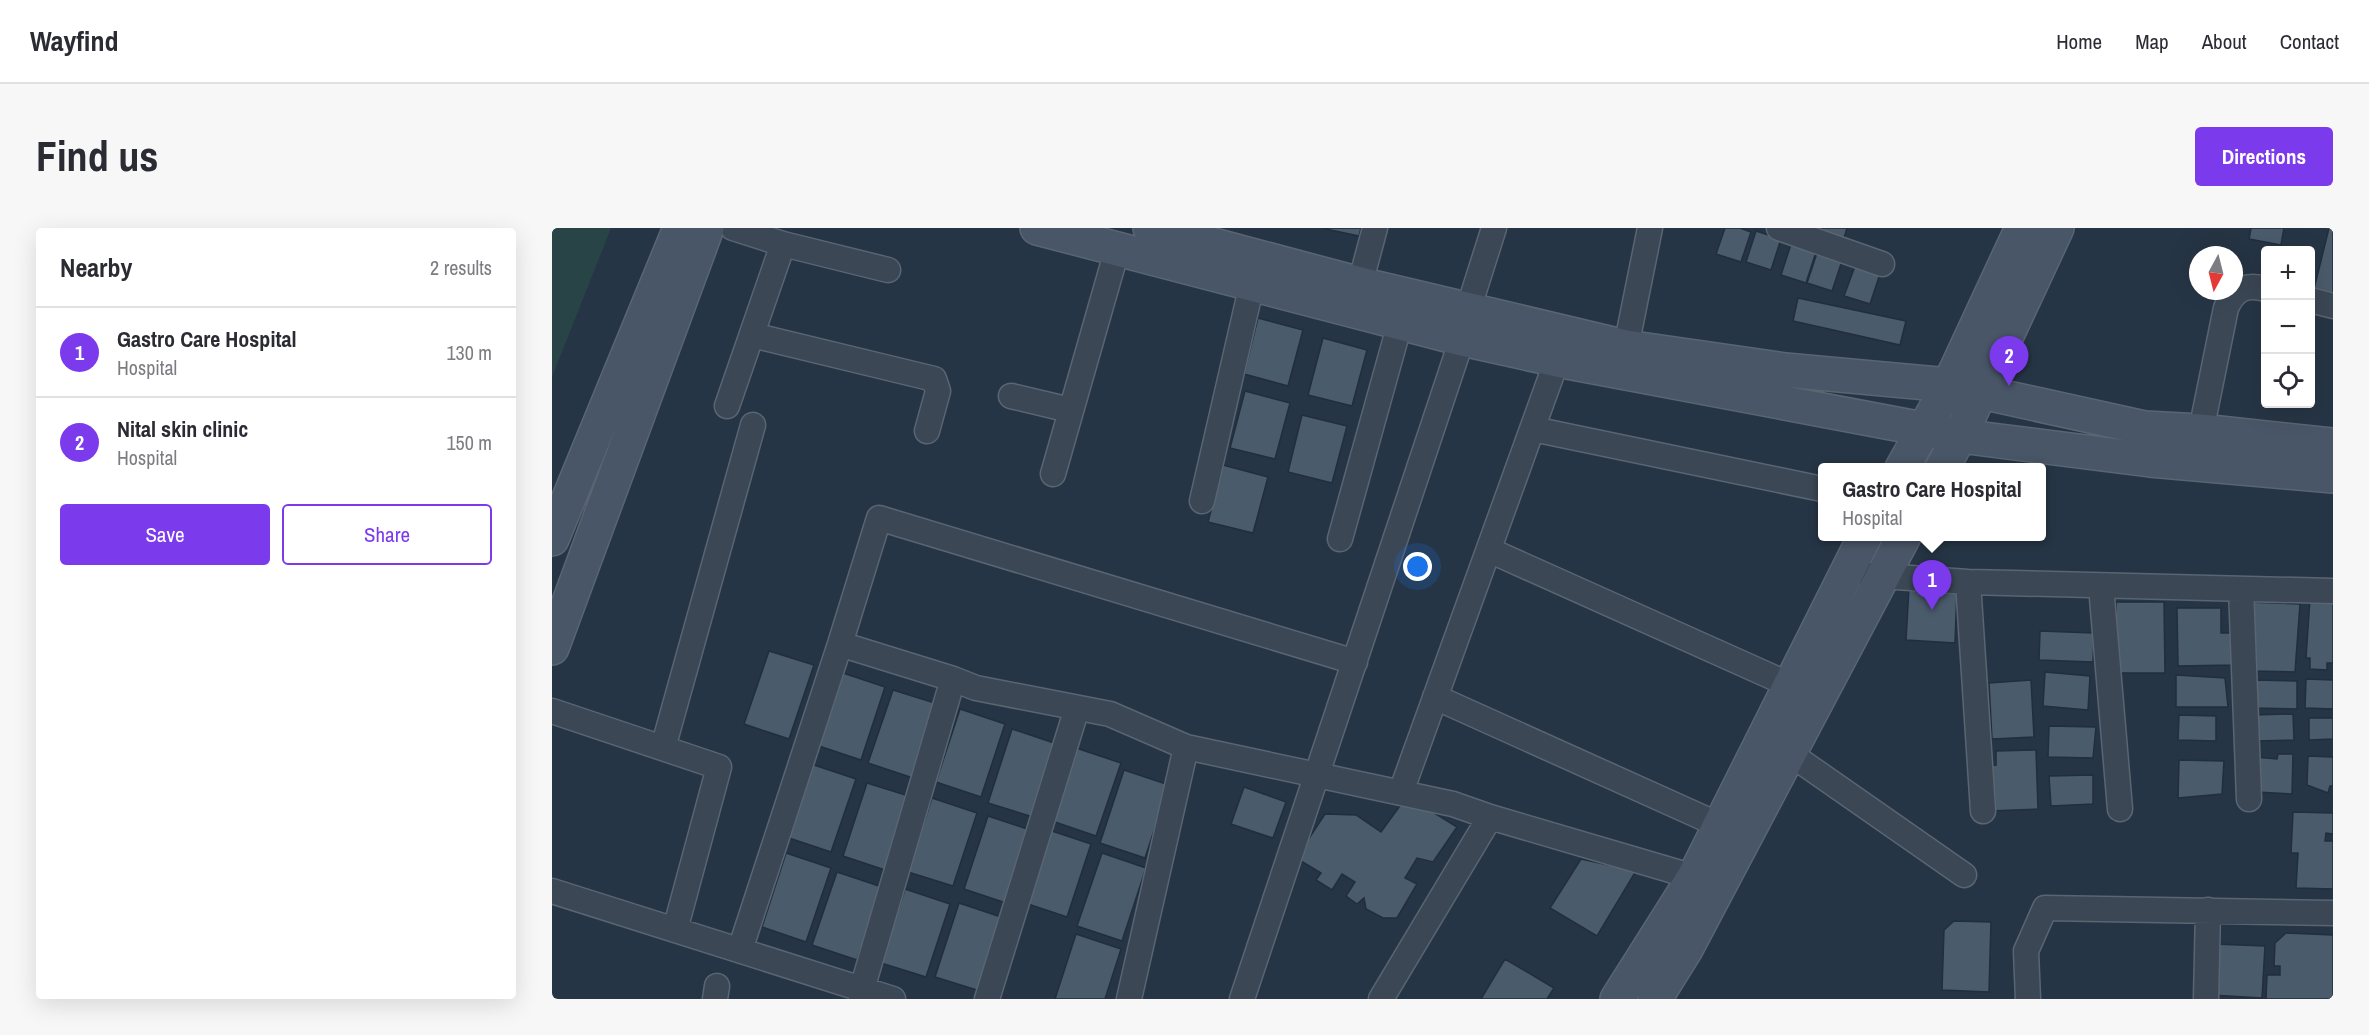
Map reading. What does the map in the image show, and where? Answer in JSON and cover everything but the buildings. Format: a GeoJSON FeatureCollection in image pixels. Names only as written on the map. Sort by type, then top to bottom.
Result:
{"type":"FeatureCollection","features":[{"type":"Feature","properties":{"kind":"street"},"geometry":{"type":"LineString","coordinates":[[552,539],[680,228]]}},
{"type":"Feature","properties":{"kind":"street"},"geometry":{"type":"LineString","coordinates":[[552,648],[707,228]]}},
{"type":"Feature","properties":{"kind":"street"},"geometry":{"type":"LineString","coordinates":[[733,228],[783,244],[888,270]]}},
{"type":"Feature","properties":{"kind":"street"},"geometry":{"type":"LineString","coordinates":[[1037,228],[1400,322],[1465,324],[1785,370],[1964,388],[2145,429],[2201,431],[2333,445]]}},
{"type":"Feature","properties":{"kind":"street"},"geometry":{"type":"LineString","coordinates":[[1150,228],[1360,284],[1557,360],[1960,436],[2150,460],[2333,476]]}},
{"type":"Feature","properties":{"kind":"street"},"geometry":{"type":"LineString","coordinates":[[1360,284],[1376,228]]}},
{"type":"Feature","properties":{"kind":"street"},"geometry":{"type":"LineString","coordinates":[[1242,999],[1355,662],[1494,228]]}},
{"type":"Feature","properties":{"kind":"street"},"geometry":{"type":"LineString","coordinates":[[1626,348],[1650,228]]}},
{"type":"Feature","properties":{"kind":"street"},"geometry":{"type":"LineString","coordinates":[[1779,228],[1882,264]]}},
{"type":"Feature","properties":{"kind":"street"},"geometry":{"type":"LineString","coordinates":[[1945,463],[1960,436],[1964,388],[2022,228]]}},
{"type":"Feature","properties":{"kind":"street"},"geometry":{"type":"LineString","coordinates":[[1905,463],[1922,429],[1964,388],[2057,228]]}},
{"type":"Feature","properties":{"kind":"street"},"geometry":{"type":"LineString","coordinates":[[727,406],[783,244]]}},
{"type":"Feature","properties":{"kind":"street"},"geometry":{"type":"LineString","coordinates":[[1053,474],[1117,250]]}},
{"type":"Feature","properties":{"kind":"street"},"geometry":{"type":"LineString","coordinates":[[1203,501],[1252,284]]}},
{"type":"Feature","properties":{"kind":"street"},"geometry":{"type":"LineString","coordinates":[[2201,431],[2226,308],[2232,295],[2244,288],[2261,289]]}},
{"type":"Feature","properties":{"kind":"street"},"geometry":{"type":"LineString","coordinates":[[2315,301],[2333,306]]}},
{"type":"Feature","properties":{"kind":"street"},"geometry":{"type":"LineString","coordinates":[[1340,539],[1400,322]]}},
{"type":"Feature","properties":{"kind":"street"},"geometry":{"type":"LineString","coordinates":[[752,335],[934,379],[938,391],[927,431]]}},
{"type":"Feature","properties":{"kind":"street"},"geometry":{"type":"LineString","coordinates":[[1401,792],[1557,360]]}},
{"type":"Feature","properties":{"kind":"street"},"geometry":{"type":"LineString","coordinates":[[1011,396],[1070,410]]}},
{"type":"Feature","properties":{"kind":"street"},"geometry":{"type":"LineString","coordinates":[[663,748],[753,425]]}},
{"type":"Feature","properties":{"kind":"street"},"geometry":{"type":"LineString","coordinates":[[1533,429],[1818,488]]}},
{"type":"Feature","properties":{"kind":"street"},"geometry":{"type":"LineString","coordinates":[[740,950],[879,518],[1355,662]]}},
{"type":"Feature","properties":{"kind":"street"},"geometry":{"type":"LineString","coordinates":[[1617,999],[1694,877],[1863,541]]}},
{"type":"Feature","properties":{"kind":"street"},"geometry":{"type":"LineString","coordinates":[[1655,999],[1686,949],[1902,541]]}},
{"type":"Feature","properties":{"kind":"street"},"geometry":{"type":"LineString","coordinates":[[1489,550],[1790,685]]}},
{"type":"Feature","properties":{"kind":"street"},"geometry":{"type":"LineString","coordinates":[[1846,574],[1968,582],[2333,591]]}},
{"type":"Feature","properties":{"kind":"street"},"geometry":{"type":"LineString","coordinates":[[1968,582],[1983,811]]}},
{"type":"Feature","properties":{"kind":"street"},"geometry":{"type":"LineString","coordinates":[[2101,585],[2120,809]]}},
{"type":"Feature","properties":{"kind":"street"},"geometry":{"type":"LineString","coordinates":[[2241,589],[2249,799]]}},
{"type":"Feature","properties":{"kind":"street"},"geometry":{"type":"LineString","coordinates":[[840,644],[976,688],[1110,714],[1186,747],[1453,804],[1694,877]]}},
{"type":"Feature","properties":{"kind":"street"},"geometry":{"type":"LineString","coordinates":[[862,994],[953,679]]}},
{"type":"Feature","properties":{"kind":"street"},"geometry":{"type":"LineString","coordinates":[[1435,697],[1719,825]]}},
{"type":"Feature","properties":{"kind":"street"},"geometry":{"type":"LineString","coordinates":[[987,999],[1077,708]]}},
{"type":"Feature","properties":{"kind":"street"},"geometry":{"type":"LineString","coordinates":[[552,711],[719,767],[675,930]]}},
{"type":"Feature","properties":{"kind":"street"},"geometry":{"type":"LineString","coordinates":[[1129,999],[1186,747]]}},
{"type":"Feature","properties":{"kind":"street"},"geometry":{"type":"LineString","coordinates":[[1789,753],[1964,875]]}},
{"type":"Feature","properties":{"kind":"street"},"geometry":{"type":"LineString","coordinates":[[1381,999],[1490,817]]}},
{"type":"Feature","properties":{"kind":"street"},"geometry":{"type":"LineString","coordinates":[[552,891],[740,950],[862,994],[893,999]]}},
{"type":"Feature","properties":{"kind":"street"},"geometry":{"type":"LineString","coordinates":[[2028,999],[2026,951],[2045,908],[2333,913]]}},
{"type":"Feature","properties":{"kind":"street"},"geometry":{"type":"LineString","coordinates":[[2206,999],[2208,910]]}},
{"type":"Feature","properties":{"kind":"green space"},"geometry":{"type":"Polygon","coordinates":[[[552,228],[611,228],[552,377],[552,228]]]}},
{"type":"Feature","properties":{"kind":"place","name":"Nital skin clinic"},"geometry":{"type":"Point","coordinates":[2009,386]}},
{"type":"Feature","properties":{"kind":"place","name":"Gastro Care Hospital"},"geometry":{"type":"Point","coordinates":[1932,610]}}]}
